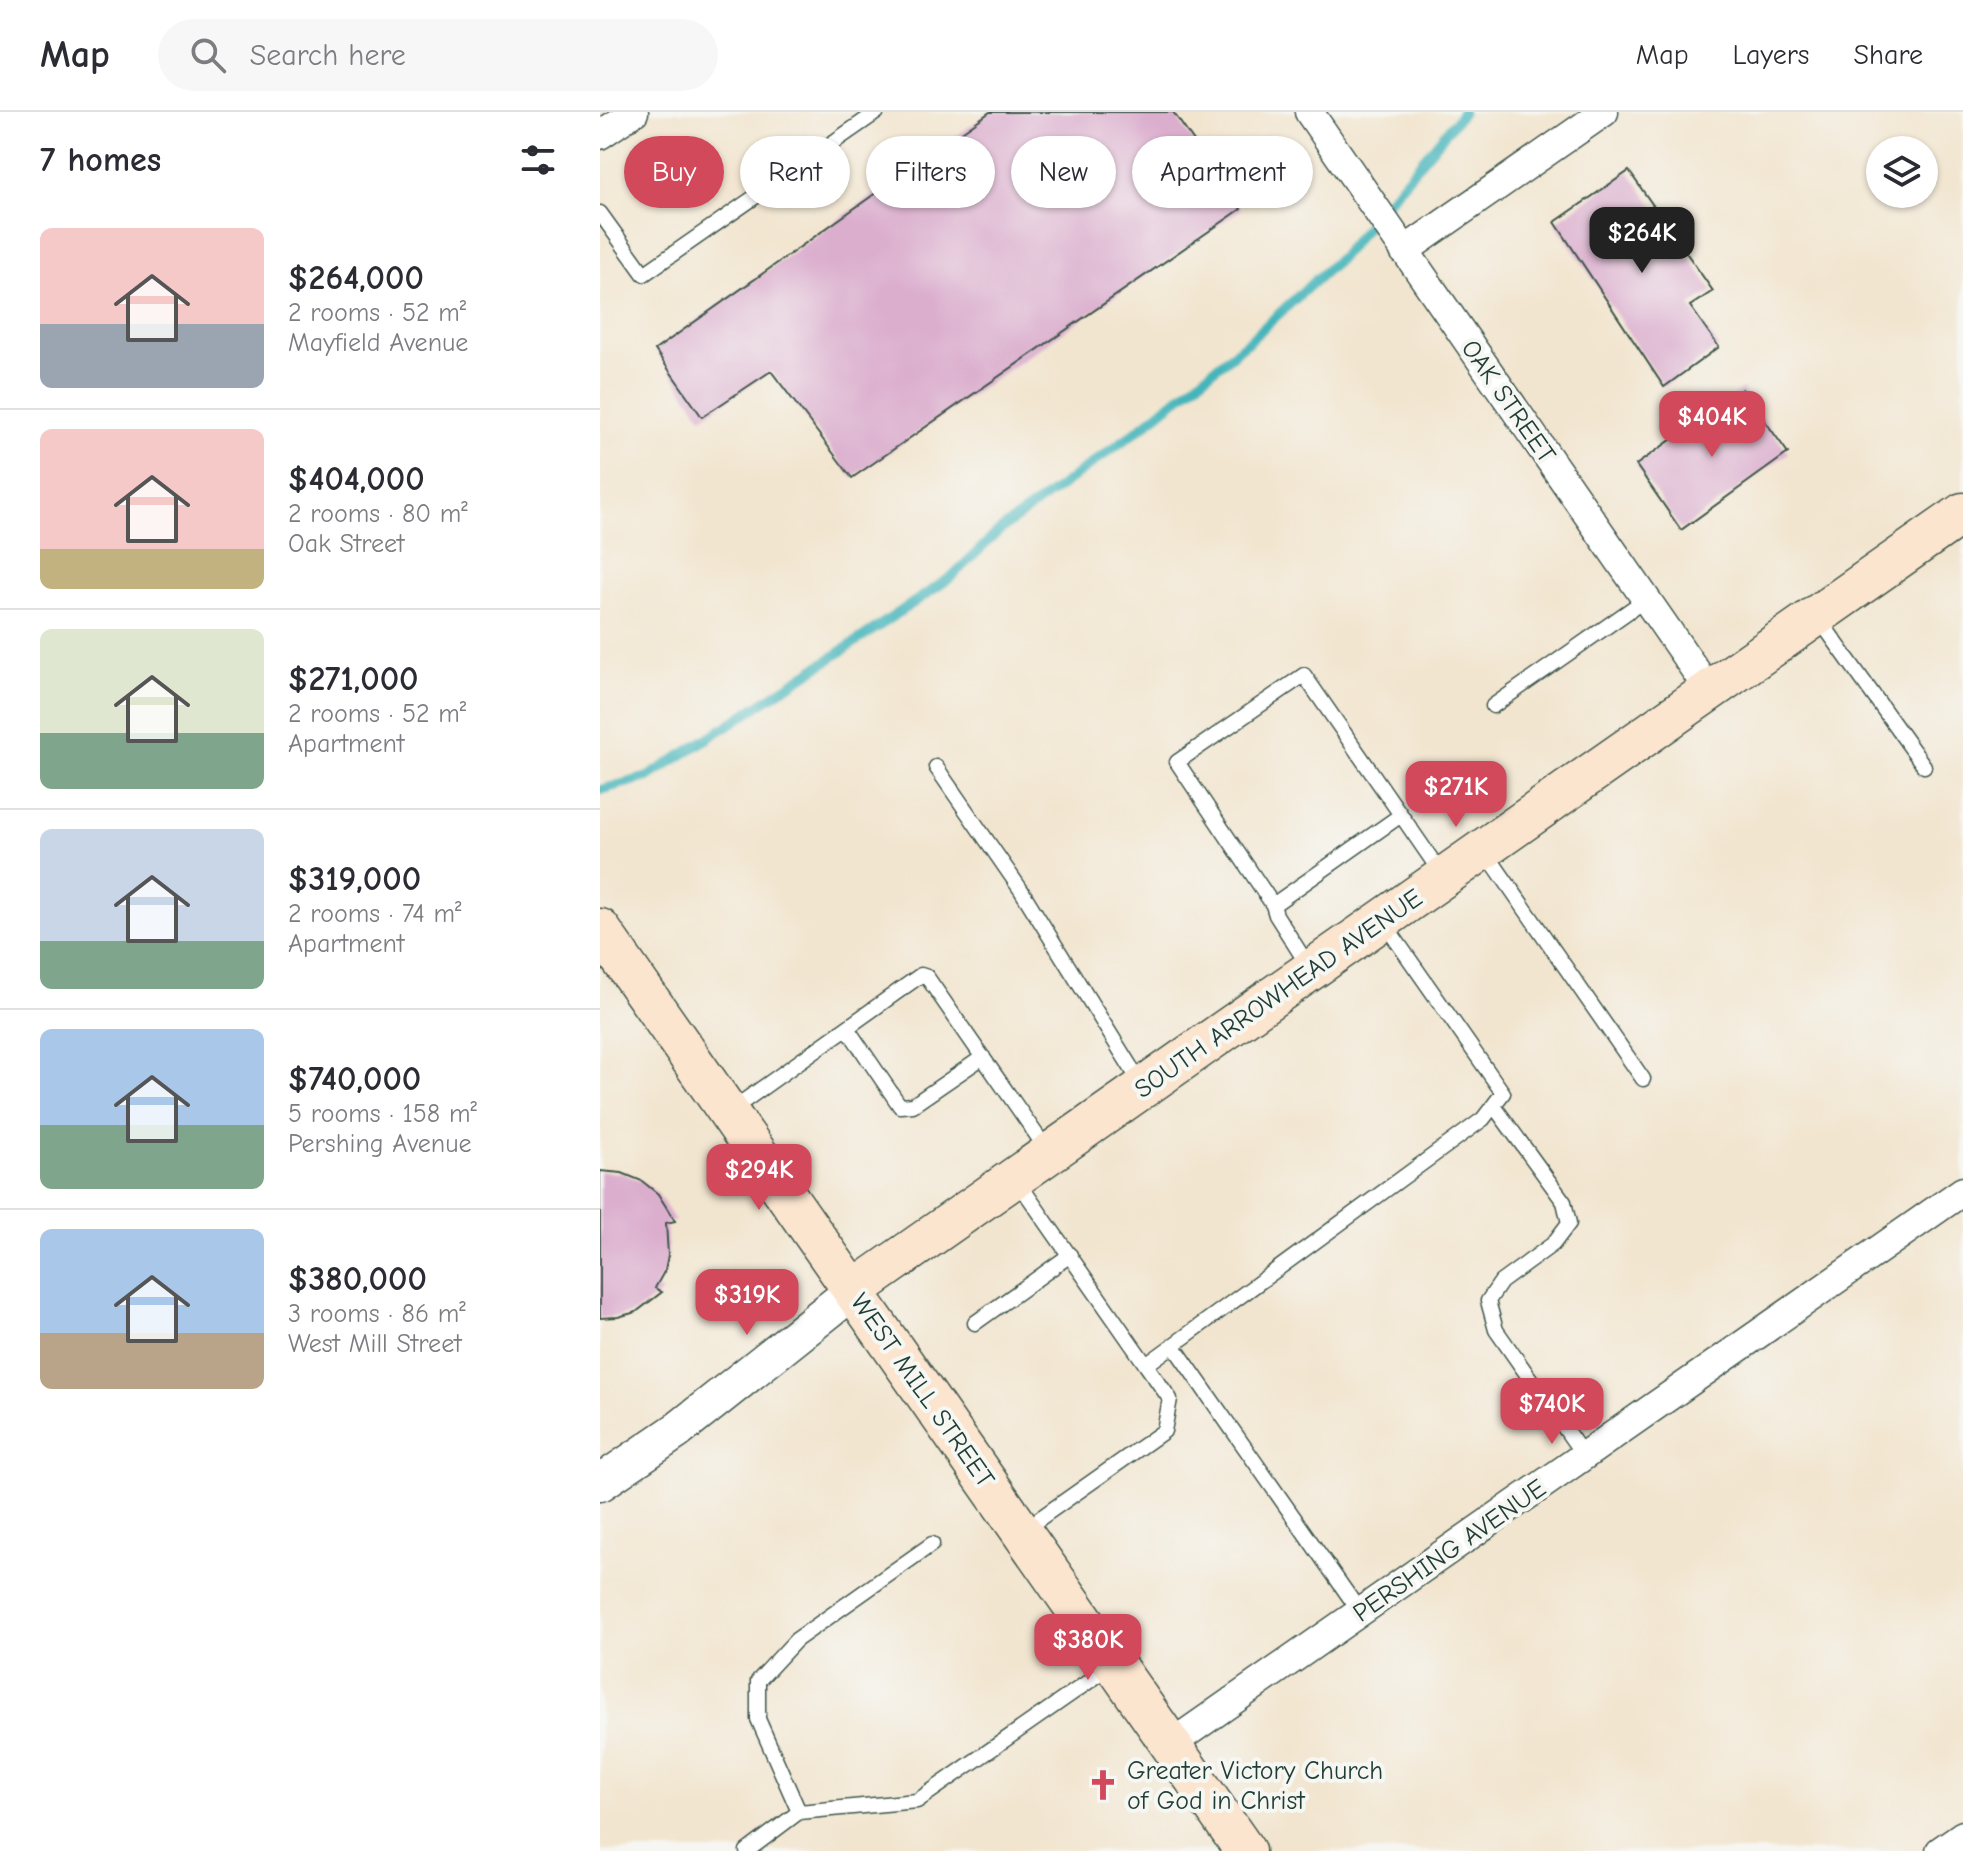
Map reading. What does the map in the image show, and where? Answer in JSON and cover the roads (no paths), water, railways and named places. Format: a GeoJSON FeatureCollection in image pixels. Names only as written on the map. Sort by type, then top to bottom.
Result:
{"type":"FeatureCollection","features":[{"type":"Feature","properties":{"kind":"main road","name":"SOUTH ARROWHEAD AVENUE"},"geometry":{"type":"LineString","coordinates":[[853,1291],[1709,690],[1961,518]]}},
{"type":"Feature","properties":{"kind":"main road","name":"WEST MILL STREET"},"geometry":{"type":"LineString","coordinates":[[600,929],[1245,1851]]}},
{"type":"Feature","properties":{"kind":"street"},"geometry":{"type":"LineString","coordinates":[[600,135],[634,112]]}},
{"type":"Feature","properties":{"kind":"street","name":"OAK STREET"},"geometry":{"type":"LineString","coordinates":[[1309,112],[1709,690]]}},
{"type":"Feature","properties":{"kind":"street"},"geometry":{"type":"LineString","coordinates":[[1404,251],[1604,112]]}},
{"type":"Feature","properties":{"kind":"street","name":"PERSHING AVENUE"},"geometry":{"type":"LineString","coordinates":[[1171,1744],[1963,1191]]}},
{"type":"Feature","properties":{"kind":"street","name":"SOUTH ARROWHEAD AVENUE"},"geometry":{"type":"LineString","coordinates":[[600,1483],[678,1430],[853,1291]]}},
{"type":"Feature","properties":{"kind":"street"},"geometry":{"type":"LineString","coordinates":[[1940,1851],[1963,1835]]}},
{"type":"Feature","properties":{"kind":"lane"},"geometry":{"type":"LineString","coordinates":[[600,213],[644,274],[877,112]]}},
{"type":"Feature","properties":{"kind":"lane"},"geometry":{"type":"LineString","coordinates":[[1493,706],[1646,599]]}},
{"type":"Feature","properties":{"kind":"lane"},"geometry":{"type":"LineString","coordinates":[[1817,615],[1924,766]]}},
{"type":"Feature","properties":{"kind":"lane"},"geometry":{"type":"LineString","coordinates":[[1311,970],[1276,915],[1273,905],[1177,762],[1304,675],[1444,877]]}},
{"type":"Feature","properties":{"kind":"lane"},"geometry":{"type":"LineString","coordinates":[[936,767],[1021,890],[1143,1088]]}},
{"type":"Feature","properties":{"kind":"lane"},"geometry":{"type":"LineString","coordinates":[[1273,905],[1401,815]]}},
{"type":"Feature","properties":{"kind":"lane"},"geometry":{"type":"LineString","coordinates":[[1483,849],[1643,1079]]}},
{"type":"Feature","properties":{"kind":"lane"},"geometry":{"type":"LineString","coordinates":[[1146,1365],[1483,1119],[1503,1093],[1382,920]]}},
{"type":"Feature","properties":{"kind":"lane"},"geometry":{"type":"LineString","coordinates":[[728,1112],[921,975],[927,977],[1049,1154]]}},
{"type":"Feature","properties":{"kind":"lane"},"geometry":{"type":"LineString","coordinates":[[847,1028],[900,1106],[913,1105],[983,1057]]}},
{"type":"Feature","properties":{"kind":"lane"},"geometry":{"type":"LineString","coordinates":[[1494,1106],[1564,1202],[1569,1223],[1553,1244],[1501,1282],[1488,1301],[1496,1330],[1584,1456]]}},
{"type":"Feature","properties":{"kind":"lane"},"geometry":{"type":"LineString","coordinates":[[1015,1177],[1170,1399],[1164,1431],[1022,1531]]}},
{"type":"Feature","properties":{"kind":"lane"},"geometry":{"type":"LineString","coordinates":[[975,1323],[1070,1255]]}},
{"type":"Feature","properties":{"kind":"lane"},"geometry":{"type":"LineString","coordinates":[[1173,1345],[1360,1612]]}},
{"type":"Feature","properties":{"kind":"lane"},"geometry":{"type":"LineString","coordinates":[[799,1812],[758,1719],[758,1681],[796,1640],[932,1544]]}},
{"type":"Feature","properties":{"kind":"lane"},"geometry":{"type":"LineString","coordinates":[[747,1851],[799,1812],[917,1801],[1115,1664]]}},
{"type":"Feature","properties":{"kind":"waterway"},"geometry":{"type":"LineString","coordinates":[[600,790],[648,777],[950,578],[999,531],[1138,430],[1248,342],[1341,257],[1463,112]]}},
{"type":"Feature","properties":{"kind":"place","name":"Greater Victory Church of God in Christ"},"geometry":{"type":"Point","coordinates":[1103,1785]}}]}
